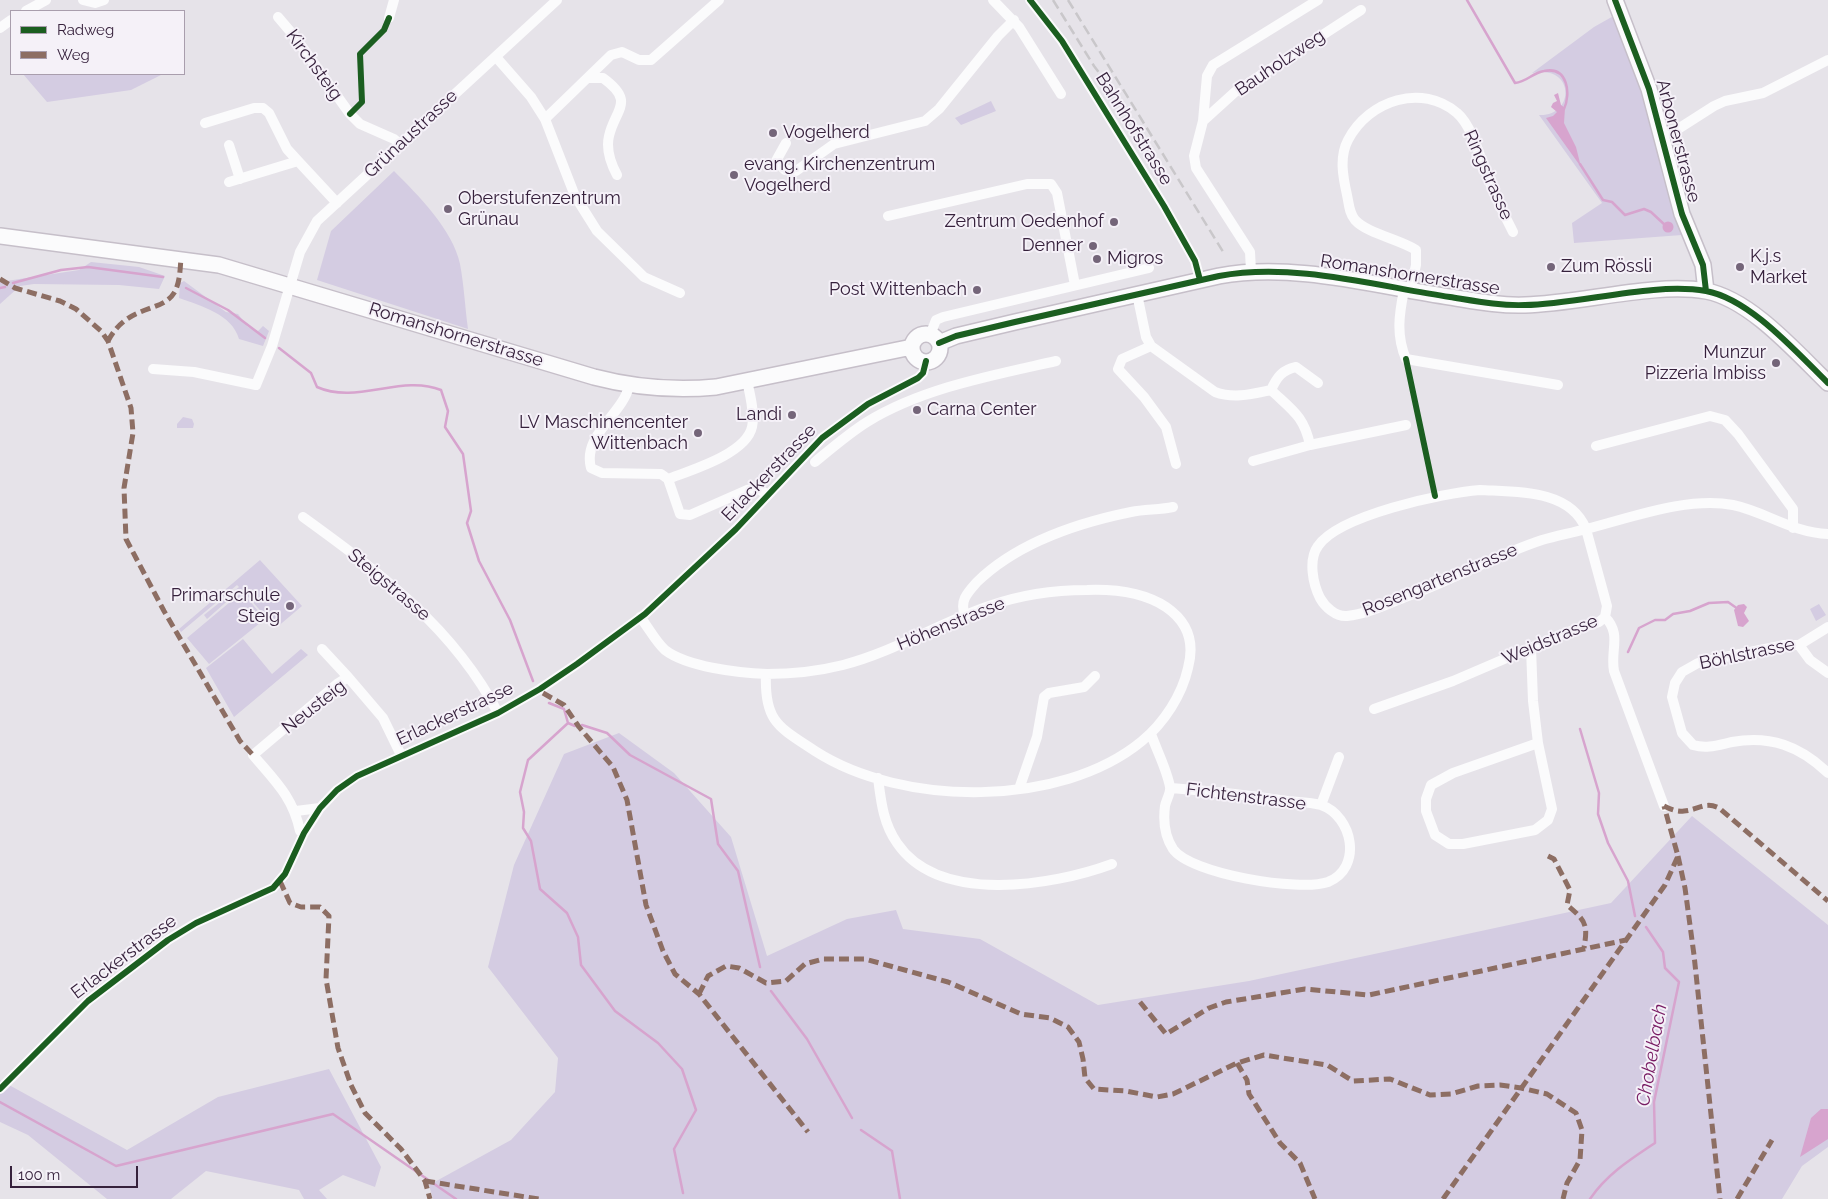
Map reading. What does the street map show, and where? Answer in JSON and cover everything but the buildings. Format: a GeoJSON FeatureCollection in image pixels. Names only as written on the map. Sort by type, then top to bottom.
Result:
{"type":"FeatureCollection","features":[{"type":"Feature","properties":{"kind":"main road","name":"Arbonerstrasse"},"geometry":{"type":"LineString","coordinates":[[1615,0],[1640,61],[1686,225],[1703,266],[1706,291]]}},
{"type":"Feature","properties":{"kind":"main road","name":"Romanshornerstrasse"},"geometry":{"type":"LineString","coordinates":[[0,236],[199,261],[290,285],[629,386],[661,390],[688,390],[747,381],[912,348]]}},
{"type":"Feature","properties":{"kind":"main road","name":"Romanshornerstrasse"},"geometry":{"type":"LineString","coordinates":[[934,339],[956,336],[1200,280],[1251,271],[1310,275],[1478,302],[1523,305],[1654,291],[1706,291]]}},
{"type":"Feature","properties":{"kind":"main road"},"geometry":{"type":"LineString","coordinates":[[1706,291],[1736,303],[1758,318],[1828,383]]}},
{"type":"Feature","properties":{"kind":"main road"},"geometry":{"type":"LineString","coordinates":[[923,334],[934,339],[937,356],[926,361],[916,357],[912,348],[916,338],[923,334]]}},
{"type":"Feature","properties":{"kind":"street"},"geometry":{"type":"LineString","coordinates":[[28,10],[46,0]]}},
{"type":"Feature","properties":{"kind":"street"},"geometry":{"type":"LineString","coordinates":[[83,0],[95,3],[104,0]]}},
{"type":"Feature","properties":{"kind":"street"},"geometry":{"type":"LineString","coordinates":[[389,18],[394,0]]}},
{"type":"Feature","properties":{"kind":"street","name":"Grünaustrasse"},"geometry":{"type":"LineString","coordinates":[[153,369],[194,372],[256,386],[272,346],[290,285],[308,235],[317,221],[557,0]]}},
{"type":"Feature","properties":{"kind":"street"},"geometry":{"type":"LineString","coordinates":[[545,119],[611,55],[618,52],[628,53],[645,61],[657,57],[719,0]]}},
{"type":"Feature","properties":{"kind":"street"},"geometry":{"type":"LineString","coordinates":[[994,0],[1014,20],[1061,94]]}},
{"type":"Feature","properties":{"kind":"street","name":"Bahnhofstrasse"},"geometry":{"type":"LineString","coordinates":[[1030,0],[1062,40],[1164,206],[1195,261],[1200,280]]}},
{"type":"Feature","properties":{"kind":"street"},"geometry":{"type":"LineString","coordinates":[[1251,271],[1250,252],[1196,168],[1194,156],[1203,121],[1207,76],[1213,66],[1318,0]]}},
{"type":"Feature","properties":{"kind":"street","name":"Bauholzweg"},"geometry":{"type":"LineString","coordinates":[[1203,121],[1235,92],[1361,10]]}},
{"type":"Feature","properties":{"kind":"street","name":"Kirchsteig"},"geometry":{"type":"LineString","coordinates":[[278,17],[295,37],[350,114],[360,124],[394,139],[400,144]]}},
{"type":"Feature","properties":{"kind":"street"},"geometry":{"type":"LineString","coordinates":[[786,143],[776,161],[785,170],[796,171],[834,144],[925,122],[939,109],[998,36],[1014,20]]}},
{"type":"Feature","properties":{"kind":"street"},"geometry":{"type":"LineString","coordinates":[[496,57],[531,97],[545,119],[575,196],[597,231],[644,277],[680,293]]}},
{"type":"Feature","properties":{"kind":"street"},"geometry":{"type":"LineString","coordinates":[[1661,134],[1678,129],[1725,101],[1763,93],[1828,60]]}},
{"type":"Feature","properties":{"kind":"street"},"geometry":{"type":"LineString","coordinates":[[588,78],[603,78],[621,96],[622,106],[608,138],[611,164],[617,175]]}},
{"type":"Feature","properties":{"kind":"street","name":"Ringstrasse"},"geometry":{"type":"LineString","coordinates":[[1407,290],[1416,265],[1416,250],[1356,221],[1349,208],[1345,186],[1343,159],[1348,140],[1362,122],[1379,107],[1400,98],[1424,97],[1445,104],[1459,114],[1469,130],[1493,190],[1513,232]]}},
{"type":"Feature","properties":{"kind":"street"},"geometry":{"type":"LineString","coordinates":[[205,123],[254,108],[263,108],[269,113],[287,149],[337,203]]}},
{"type":"Feature","properties":{"kind":"street"},"geometry":{"type":"LineString","coordinates":[[229,145],[240,178]]}},
{"type":"Feature","properties":{"kind":"street"},"geometry":{"type":"LineString","coordinates":[[229,182],[298,161]]}},
{"type":"Feature","properties":{"kind":"street"},"geometry":{"type":"LineString","coordinates":[[888,216],[1036,182],[1050,184],[1057,193],[1075,285]]}},
{"type":"Feature","properties":{"kind":"street"},"geometry":{"type":"LineString","coordinates":[[934,339],[936,320],[943,316],[1149,268]]}},
{"type":"Feature","properties":{"kind":"street"},"geometry":{"type":"LineString","coordinates":[[1407,290],[1398,325],[1399,343],[1406,359],[1558,385]]}},
{"type":"Feature","properties":{"kind":"street"},"geometry":{"type":"LineString","coordinates":[[1137,294],[1146,336],[1151,346],[1224,396],[1233,397],[1271,390]]}},
{"type":"Feature","properties":{"kind":"street"},"geometry":{"type":"LineString","coordinates":[[1151,346],[1122,359],[1119,362],[1118,369],[1144,397],[1166,427],[1176,464]]}},
{"type":"Feature","properties":{"kind":"street","name":"Erlackerstrasse"},"geometry":{"type":"LineString","coordinates":[[0,1089],[88,1001],[168,940],[196,923],[273,888],[285,874],[304,833],[320,808],[337,790],[357,776],[498,713],[540,689],[640,617],[736,529],[822,438],[849,416],[918,378],[926,361]]}},
{"type":"Feature","properties":{"kind":"street"},"geometry":{"type":"LineString","coordinates":[[816,462],[868,421],[934,392],[972,380],[1056,361]]}},
{"type":"Feature","properties":{"kind":"street"},"geometry":{"type":"LineString","coordinates":[[1271,390],[1278,376],[1286,369],[1296,367],[1318,384]]}},
{"type":"Feature","properties":{"kind":"street"},"geometry":{"type":"LineString","coordinates":[[668,479],[719,459],[740,444],[750,433],[752,422],[747,381]]}},
{"type":"Feature","properties":{"kind":"street"},"geometry":{"type":"LineString","coordinates":[[629,386],[625,398],[596,437],[592,448],[591,468],[602,473],[661,474],[668,479],[680,514],[690,515],[747,490],[757,488],[768,495]]}},
{"type":"Feature","properties":{"kind":"street"},"geometry":{"type":"LineString","coordinates":[[1271,390],[1301,419],[1306,427],[1310,445]]}},
{"type":"Feature","properties":{"kind":"street"},"geometry":{"type":"LineString","coordinates":[[888,394],[896,409]]}},
{"type":"Feature","properties":{"kind":"street"},"geometry":{"type":"LineString","coordinates":[[1596,446],[1710,416],[1725,420],[1738,434],[1793,510],[1793,528]]}},
{"type":"Feature","properties":{"kind":"street"},"geometry":{"type":"LineString","coordinates":[[1254,461],[1310,445],[1406,425]]}},
{"type":"Feature","properties":{"kind":"street","name":"Rosengartenstrasse"},"geometry":{"type":"LineString","coordinates":[[1480,490],[1538,495],[1568,506],[1580,516],[1586,528],[1541,540],[1433,587],[1348,616],[1341,616],[1329,610],[1320,598],[1313,571],[1313,559],[1317,547],[1335,532],[1369,516],[1435,496],[1457,492],[1480,490]]}},
{"type":"Feature","properties":{"kind":"street"},"geometry":{"type":"LineString","coordinates":[[1586,528],[1679,506],[1715,503],[1734,506],[1793,528],[1828,534]]}},
{"type":"Feature","properties":{"kind":"street"},"geometry":{"type":"LineString","coordinates":[[966,615],[963,604],[970,589],[1001,562],[1027,546],[1091,522],[1134,512],[1173,507]]}},
{"type":"Feature","properties":{"kind":"street","name":"Steigstrasse"},"geometry":{"type":"LineString","coordinates":[[303,517],[398,588],[431,620],[459,654],[498,713]]}},
{"type":"Feature","properties":{"kind":"street","name":"Weidstrasse"},"geometry":{"type":"LineString","coordinates":[[1374,709],[1453,681],[1598,622],[1605,617],[1607,606],[1586,528]]}},
{"type":"Feature","properties":{"kind":"street","name":"Höhenstrasse"},"geometry":{"type":"LineString","coordinates":[[640,617],[655,640],[675,656],[721,668],[766,674],[798,672],[843,665],[877,654],[966,615],[1011,600],[1043,593],[1080,590],[1121,591],[1159,602],[1183,623],[1192,647],[1186,678],[1170,708],[1151,734],[1131,751],[1097,769],[1067,779],[1019,788],[948,792],[913,788],[855,771],[824,757],[778,726],[769,708],[766,692],[766,674]]}},
{"type":"Feature","properties":{"kind":"street"},"geometry":{"type":"LineString","coordinates":[[1605,617],[1613,625],[1615,635],[1612,659],[1614,671],[1664,806]]}},
{"type":"Feature","properties":{"kind":"street","name":"Böhlstrasse"},"geometry":{"type":"LineString","coordinates":[[1828,627],[1799,645],[1785,645],[1715,659],[1688,667],[1674,683],[1673,688],[1674,705],[1682,733],[1693,745],[1710,747],[1750,740],[1777,742],[1803,752],[1828,773]]}},
{"type":"Feature","properties":{"kind":"street"},"geometry":{"type":"LineString","coordinates":[[1799,645],[1810,660],[1828,673]]}},
{"type":"Feature","properties":{"kind":"street"},"geometry":{"type":"LineString","coordinates":[[1531,648],[1533,701],[1538,743],[1552,809],[1548,820],[1535,830],[1463,844],[1448,844],[1435,836],[1426,811],[1426,799],[1432,785],[1453,773],[1538,743]]}},
{"type":"Feature","properties":{"kind":"street"},"geometry":{"type":"LineString","coordinates":[[322,649],[348,677]]}},
{"type":"Feature","properties":{"kind":"street"},"geometry":{"type":"LineString","coordinates":[[1019,788],[1037,738],[1044,697],[1049,693],[1084,687],[1095,676]]}},
{"type":"Feature","properties":{"kind":"street","name":"Neusteig"},"geometry":{"type":"LineString","coordinates":[[296,811],[289,799],[253,755],[337,684],[348,677],[382,718],[401,755]]}},
{"type":"Feature","properties":{"kind":"street","name":"Fichtenstrasse"},"geometry":{"type":"LineString","coordinates":[[1151,734],[1171,788],[1165,806],[1164,832],[1177,853],[1184,859],[1235,877],[1268,882],[1320,884],[1335,878],[1344,869],[1350,854],[1348,831],[1341,819],[1321,805],[1248,795],[1171,788]]}},
{"type":"Feature","properties":{"kind":"street","name":"Fichtenstrasse"},"geometry":{"type":"LineString","coordinates":[[1321,805],[1339,757]]}},
{"type":"Feature","properties":{"kind":"street"},"geometry":{"type":"LineString","coordinates":[[878,778],[884,817],[891,833],[905,852],[931,873],[954,880],[1008,885],[1042,882],[1087,873],[1112,864]]}},
{"type":"Feature","properties":{"kind":"street"},"geometry":{"type":"LineString","coordinates":[[304,833],[300,831],[296,811],[320,808]]}},
{"type":"Feature","properties":{"kind":"shaded area"},"geometry":{"type":"Polygon","coordinates":[[[1617,14],[1632,52],[1682,235],[1574,243],[1572,223],[1602,203],[1539,115],[1551,113],[1559,108],[1564,100],[1565,91],[1563,83],[1557,76],[1546,72],[1532,73],[1594,27],[1617,14]]]}},
{"type":"Feature","properties":{"kind":"shaded area"},"geometry":{"type":"Polygon","coordinates":[[[24,75],[161,75],[131,90],[47,102],[24,75]]]}},
{"type":"Feature","properties":{"kind":"shaded area"},"geometry":{"type":"Polygon","coordinates":[[[1558,93],[1561,105],[1565,108],[1564,123],[1576,147],[1581,167],[1546,118],[1553,116],[1557,112],[1551,107],[1557,101],[1554,95],[1558,93]]]}},
{"type":"Feature","properties":{"kind":"shaded area"},"geometry":{"type":"Polygon","coordinates":[[[991,101],[996,111],[961,125],[955,118],[991,101]]]}},
{"type":"Feature","properties":{"kind":"shaded area"},"geometry":{"type":"Polygon","coordinates":[[[394,171],[433,214],[450,238],[460,264],[468,329],[317,280],[331,231],[394,171]]]}},
{"type":"Feature","properties":{"kind":"shaded area"},"geometry":{"type":"Polygon","coordinates":[[[1668,221],[1674,227],[1668,233],[1662,227],[1668,221]]]}},
{"type":"Feature","properties":{"kind":"shaded area"},"geometry":{"type":"Polygon","coordinates":[[[91,262],[139,267],[165,276],[159,289],[119,285],[34,284],[20,286],[0,304],[0,282],[79,270],[91,262]]]}},
{"type":"Feature","properties":{"kind":"shaded area"},"geometry":{"type":"Polygon","coordinates":[[[184,281],[226,312],[238,314],[248,327],[258,331],[263,326],[269,331],[263,346],[239,339],[230,323],[223,317],[206,308],[179,298],[180,283],[184,281]]]}},
{"type":"Feature","properties":{"kind":"shaded area"},"geometry":{"type":"Polygon","coordinates":[[[183,417],[192,419],[193,428],[177,428],[177,424],[183,417]]]}},
{"type":"Feature","properties":{"kind":"shaded area"},"geometry":{"type":"Polygon","coordinates":[[[260,560],[302,606],[276,628],[241,589],[207,619],[204,615],[239,587],[237,585],[181,632],[179,629],[260,560]]]}},
{"type":"Feature","properties":{"kind":"shaded area"},"geometry":{"type":"Polygon","coordinates":[[[242,592],[265,619],[209,664],[187,638],[242,592]]]}},
{"type":"Feature","properties":{"kind":"shaded area"},"geometry":{"type":"Polygon","coordinates":[[[1744,604],[1747,607],[1744,613],[1749,621],[1743,627],[1738,626],[1734,610],[1738,605],[1744,604]]]}},
{"type":"Feature","properties":{"kind":"shaded area"},"geometry":{"type":"Polygon","coordinates":[[[1819,604],[1826,615],[1816,621],[1810,609],[1819,604]]]}},
{"type":"Feature","properties":{"kind":"shaded area"},"geometry":{"type":"Polygon","coordinates":[[[243,639],[272,674],[301,649],[308,655],[234,717],[206,668],[243,639]]]}},
{"type":"Feature","properties":{"kind":"shaded area"},"geometry":{"type":"Polygon","coordinates":[[[619,733],[674,773],[731,837],[767,956],[847,919],[896,910],[903,929],[980,939],[1098,1005],[1249,981],[1611,903],[1692,816],[1828,925],[1828,1147],[1802,1166],[1782,1199],[433,1199],[429,1185],[511,1140],[555,1092],[558,1058],[488,967],[514,865],[564,754],[619,733]]]}},
{"type":"Feature","properties":{"kind":"shaded area"},"geometry":{"type":"Polygon","coordinates":[[[329,1069],[381,1167],[375,1187],[343,1175],[319,1190],[327,1199],[304,1199],[299,1190],[206,1171],[171,1199],[107,1199],[28,1135],[0,1122],[0,1080],[127,1150],[218,1097],[329,1069]]]}},
{"type":"Feature","properties":{"kind":"shaded area"},"geometry":{"type":"Polygon","coordinates":[[[1821,1109],[1828,1109],[1828,1139],[1800,1157],[1811,1118],[1821,1109]]]}},
{"type":"Feature","properties":{"kind":"waterway","name":"Chobelbach"},"geometry":{"type":"LineString","coordinates":[[1467,0],[1515,83],[1544,71],[1552,71],[1563,77],[1567,89],[1564,109]]}},
{"type":"Feature","properties":{"kind":"waterway","name":"Chobelbach"},"geometry":{"type":"LineString","coordinates":[[1580,164],[1603,200],[1612,202],[1625,215],[1644,209],[1651,212],[1666,226]]}},
{"type":"Feature","properties":{"kind":"waterway"},"geometry":{"type":"LineString","coordinates":[[13,283],[61,270],[88,267],[163,277]]}},
{"type":"Feature","properties":{"kind":"waterway"},"geometry":{"type":"LineString","coordinates":[[0,288],[5,287]]}},
{"type":"Feature","properties":{"kind":"waterway"},"geometry":{"type":"LineString","coordinates":[[186,288],[228,310],[265,338]]}},
{"type":"Feature","properties":{"kind":"waterway"},"geometry":{"type":"LineString","coordinates":[[279,348],[311,373],[317,387],[332,392],[363,392],[410,385],[426,386],[441,390],[448,411],[445,427],[463,454],[471,511],[467,523],[479,561],[510,620],[533,681]]}},
{"type":"Feature","properties":{"kind":"waterway","name":"Chobelbach"},"geometry":{"type":"LineString","coordinates":[[1628,652],[1639,628],[1655,620],[1665,620],[1673,614],[1690,611],[1709,603],[1728,602],[1738,609]]}},
{"type":"Feature","properties":{"kind":"waterway"},"geometry":{"type":"LineString","coordinates":[[549,703],[564,709],[568,723],[528,760],[520,792],[524,812],[523,828],[531,841],[540,889],[567,913],[578,937],[581,965],[615,1011],[658,1043],[682,1069],[696,1110],[674,1149],[683,1193]]}},
{"type":"Feature","properties":{"kind":"waterway"},"geometry":{"type":"LineString","coordinates":[[568,723],[575,726]]}},
{"type":"Feature","properties":{"kind":"waterway"},"geometry":{"type":"LineString","coordinates":[[582,725],[607,733],[630,755],[711,799],[718,844],[738,871],[760,967]]}},
{"type":"Feature","properties":{"kind":"waterway","name":"Chobelbach"},"geometry":{"type":"LineString","coordinates":[[1580,729],[1599,793],[1598,814],[1608,843],[1628,881],[1635,916]]}},
{"type":"Feature","properties":{"kind":"waterway","name":"Chobelbach"},"geometry":{"type":"LineString","coordinates":[[1590,1199],[1604,1182],[1628,1161],[1655,1143],[1654,1102],[1679,982],[1665,968],[1663,952],[1646,927]]}},
{"type":"Feature","properties":{"kind":"waterway"},"geometry":{"type":"LineString","coordinates":[[771,991],[807,1039],[852,1118]]}},
{"type":"Feature","properties":{"kind":"waterway"},"geometry":{"type":"LineString","coordinates":[[0,1102],[116,1166],[333,1114],[456,1199]]}},
{"type":"Feature","properties":{"kind":"waterway"},"geometry":{"type":"LineString","coordinates":[[861,1130],[892,1151],[900,1199]]}},
{"type":"Feature","properties":{"kind":"railway"},"geometry":{"type":"LineString","coordinates":[[1053,0],[1094,66],[1130,114]]}},
{"type":"Feature","properties":{"kind":"railway"},"geometry":{"type":"LineString","coordinates":[[1068,0],[1225,255]]}},
{"type":"Feature","properties":{"kind":"marked path"},"geometry":{"type":"LineString","coordinates":[[108,341],[116,329],[125,321],[134,315],[161,304],[174,293],[179,276],[181,258]]}},
{"type":"Feature","properties":{"kind":"marked path"},"geometry":{"type":"LineString","coordinates":[[0,279],[15,288],[60,301],[76,309],[101,331],[108,341],[131,408],[133,433],[124,488],[126,539],[164,611],[240,741],[253,755]]}},
{"type":"Feature","properties":{"kind":"marked path"},"geometry":{"type":"LineString","coordinates":[[543,693],[564,705],[579,727],[613,767],[627,800],[646,905],[663,951],[675,974],[699,994],[808,1132]]}},
{"type":"Feature","properties":{"kind":"marked path"},"geometry":{"type":"LineString","coordinates":[[1664,806],[1681,811],[1710,805],[1719,808],[1828,901]]}},
{"type":"Feature","properties":{"kind":"marked path"},"geometry":{"type":"LineString","coordinates":[[1443,1199],[1665,885],[1678,856],[1664,806]]}},
{"type":"Feature","properties":{"kind":"marked path"},"geometry":{"type":"LineString","coordinates":[[1548,856],[1554,859],[1570,890],[1567,905],[1582,919],[1584,924],[1586,933],[1584,948]]}},
{"type":"Feature","properties":{"kind":"marked path"},"geometry":{"type":"LineString","coordinates":[[1678,856],[1685,888],[1694,955],[1720,1199]]}},
{"type":"Feature","properties":{"kind":"marked path"},"geometry":{"type":"LineString","coordinates":[[280,881],[290,903],[301,907],[320,907],[329,916],[326,979],[338,1048],[351,1085],[365,1113],[401,1149],[425,1181],[430,1199]]}},
{"type":"Feature","properties":{"kind":"marked path"},"geometry":{"type":"LineString","coordinates":[[1140,1002],[1166,1034],[1209,1008],[1226,1002],[1305,989],[1369,995],[1626,940]]}},
{"type":"Feature","properties":{"kind":"marked path"},"geometry":{"type":"LineString","coordinates":[[699,994],[708,976],[726,966],[739,968],[766,983],[786,981],[805,964],[823,959],[865,959],[948,982],[1021,1014],[1050,1018],[1068,1027],[1079,1042],[1085,1078],[1094,1089],[1126,1091],[1157,1097],[1173,1094],[1237,1063],[1264,1055],[1327,1065],[1353,1081],[1390,1079],[1430,1095],[1451,1094],[1478,1086],[1500,1085],[1547,1094],[1576,1113],[1582,1130],[1580,1160],[1567,1183],[1563,1199]]}},
{"type":"Feature","properties":{"kind":"marked path"},"geometry":{"type":"LineString","coordinates":[[1237,1063],[1247,1080],[1249,1094],[1280,1143],[1300,1163],[1315,1199]]}},
{"type":"Feature","properties":{"kind":"marked path"},"geometry":{"type":"LineString","coordinates":[[1737,1199],[1772,1140]]}},
{"type":"Feature","properties":{"kind":"marked path"},"geometry":{"type":"LineString","coordinates":[[425,1181],[539,1199]]}},
{"type":"Feature","properties":{"kind":"cycle path"},"geometry":{"type":"LineString","coordinates":[[1030,0],[1062,41],[1164,206],[1195,261],[1200,280]]}},
{"type":"Feature","properties":{"kind":"cycle path"},"geometry":{"type":"LineString","coordinates":[[1615,0],[1649,89],[1682,214],[1703,265],[1706,291]]}},
{"type":"Feature","properties":{"kind":"cycle path"},"geometry":{"type":"LineString","coordinates":[[350,114],[362,102],[360,54],[384,30],[389,18]]}},
{"type":"Feature","properties":{"kind":"cycle path"},"geometry":{"type":"LineString","coordinates":[[939,343],[956,336],[1015,322],[1219,276],[1247,272],[1276,272],[1335,277],[1478,302],[1516,305],[1546,304],[1640,291],[1685,289],[1706,291],[1723,296],[1756,315],[1787,342],[1828,383]]}},
{"type":"Feature","properties":{"kind":"cycle path"},"geometry":{"type":"LineString","coordinates":[[1406,359],[1435,496]]}},
{"type":"Feature","properties":{"kind":"cycle path"},"geometry":{"type":"LineString","coordinates":[[0,1089],[88,1001],[168,940],[196,923],[273,888],[285,874],[304,833],[320,808],[337,790],[357,776],[498,713],[540,689],[577,664],[645,614],[736,529],[822,438],[868,404],[918,378],[923,373],[926,361]]}},
{"type":"Feature","properties":{"kind":"place","name":"Vogelherd"},"geometry":{"type":"Point","coordinates":[773,133]}},
{"type":"Feature","properties":{"kind":"place","name":"evang. Kirchenzentrum Vogelherd"},"geometry":{"type":"Point","coordinates":[734,175]}},
{"type":"Feature","properties":{"kind":"place","name":"Oberstufenzentrum Grünau"},"geometry":{"type":"Point","coordinates":[448,209]}},
{"type":"Feature","properties":{"kind":"place","name":"Zentrum Oedenhof"},"geometry":{"type":"Point","coordinates":[1114,222]}},
{"type":"Feature","properties":{"kind":"place","name":"Denner"},"geometry":{"type":"Point","coordinates":[1093,246]}},
{"type":"Feature","properties":{"kind":"place","name":"Migros"},"geometry":{"type":"Point","coordinates":[1097,259]}},
{"type":"Feature","properties":{"kind":"place","name":"Zum Rössli"},"geometry":{"type":"Point","coordinates":[1551,267]}},
{"type":"Feature","properties":{"kind":"place","name":"K.j.s Market"},"geometry":{"type":"Point","coordinates":[1740,267]}},
{"type":"Feature","properties":{"kind":"place","name":"Post Wittenbach"},"geometry":{"type":"Point","coordinates":[977,290]}},
{"type":"Feature","properties":{"kind":"place","name":"Munzur Pizzeria Imbiss"},"geometry":{"type":"Point","coordinates":[1776,363]}},
{"type":"Feature","properties":{"kind":"place","name":"Carna Center"},"geometry":{"type":"Point","coordinates":[917,410]}},
{"type":"Feature","properties":{"kind":"place","name":"Landi"},"geometry":{"type":"Point","coordinates":[792,415]}},
{"type":"Feature","properties":{"kind":"place","name":"LV Maschinencenter Wittenbach"},"geometry":{"type":"Point","coordinates":[698,433]}},
{"type":"Feature","properties":{"kind":"place","name":"Primarschule Steig"},"geometry":{"type":"Point","coordinates":[290,606]}}]}
